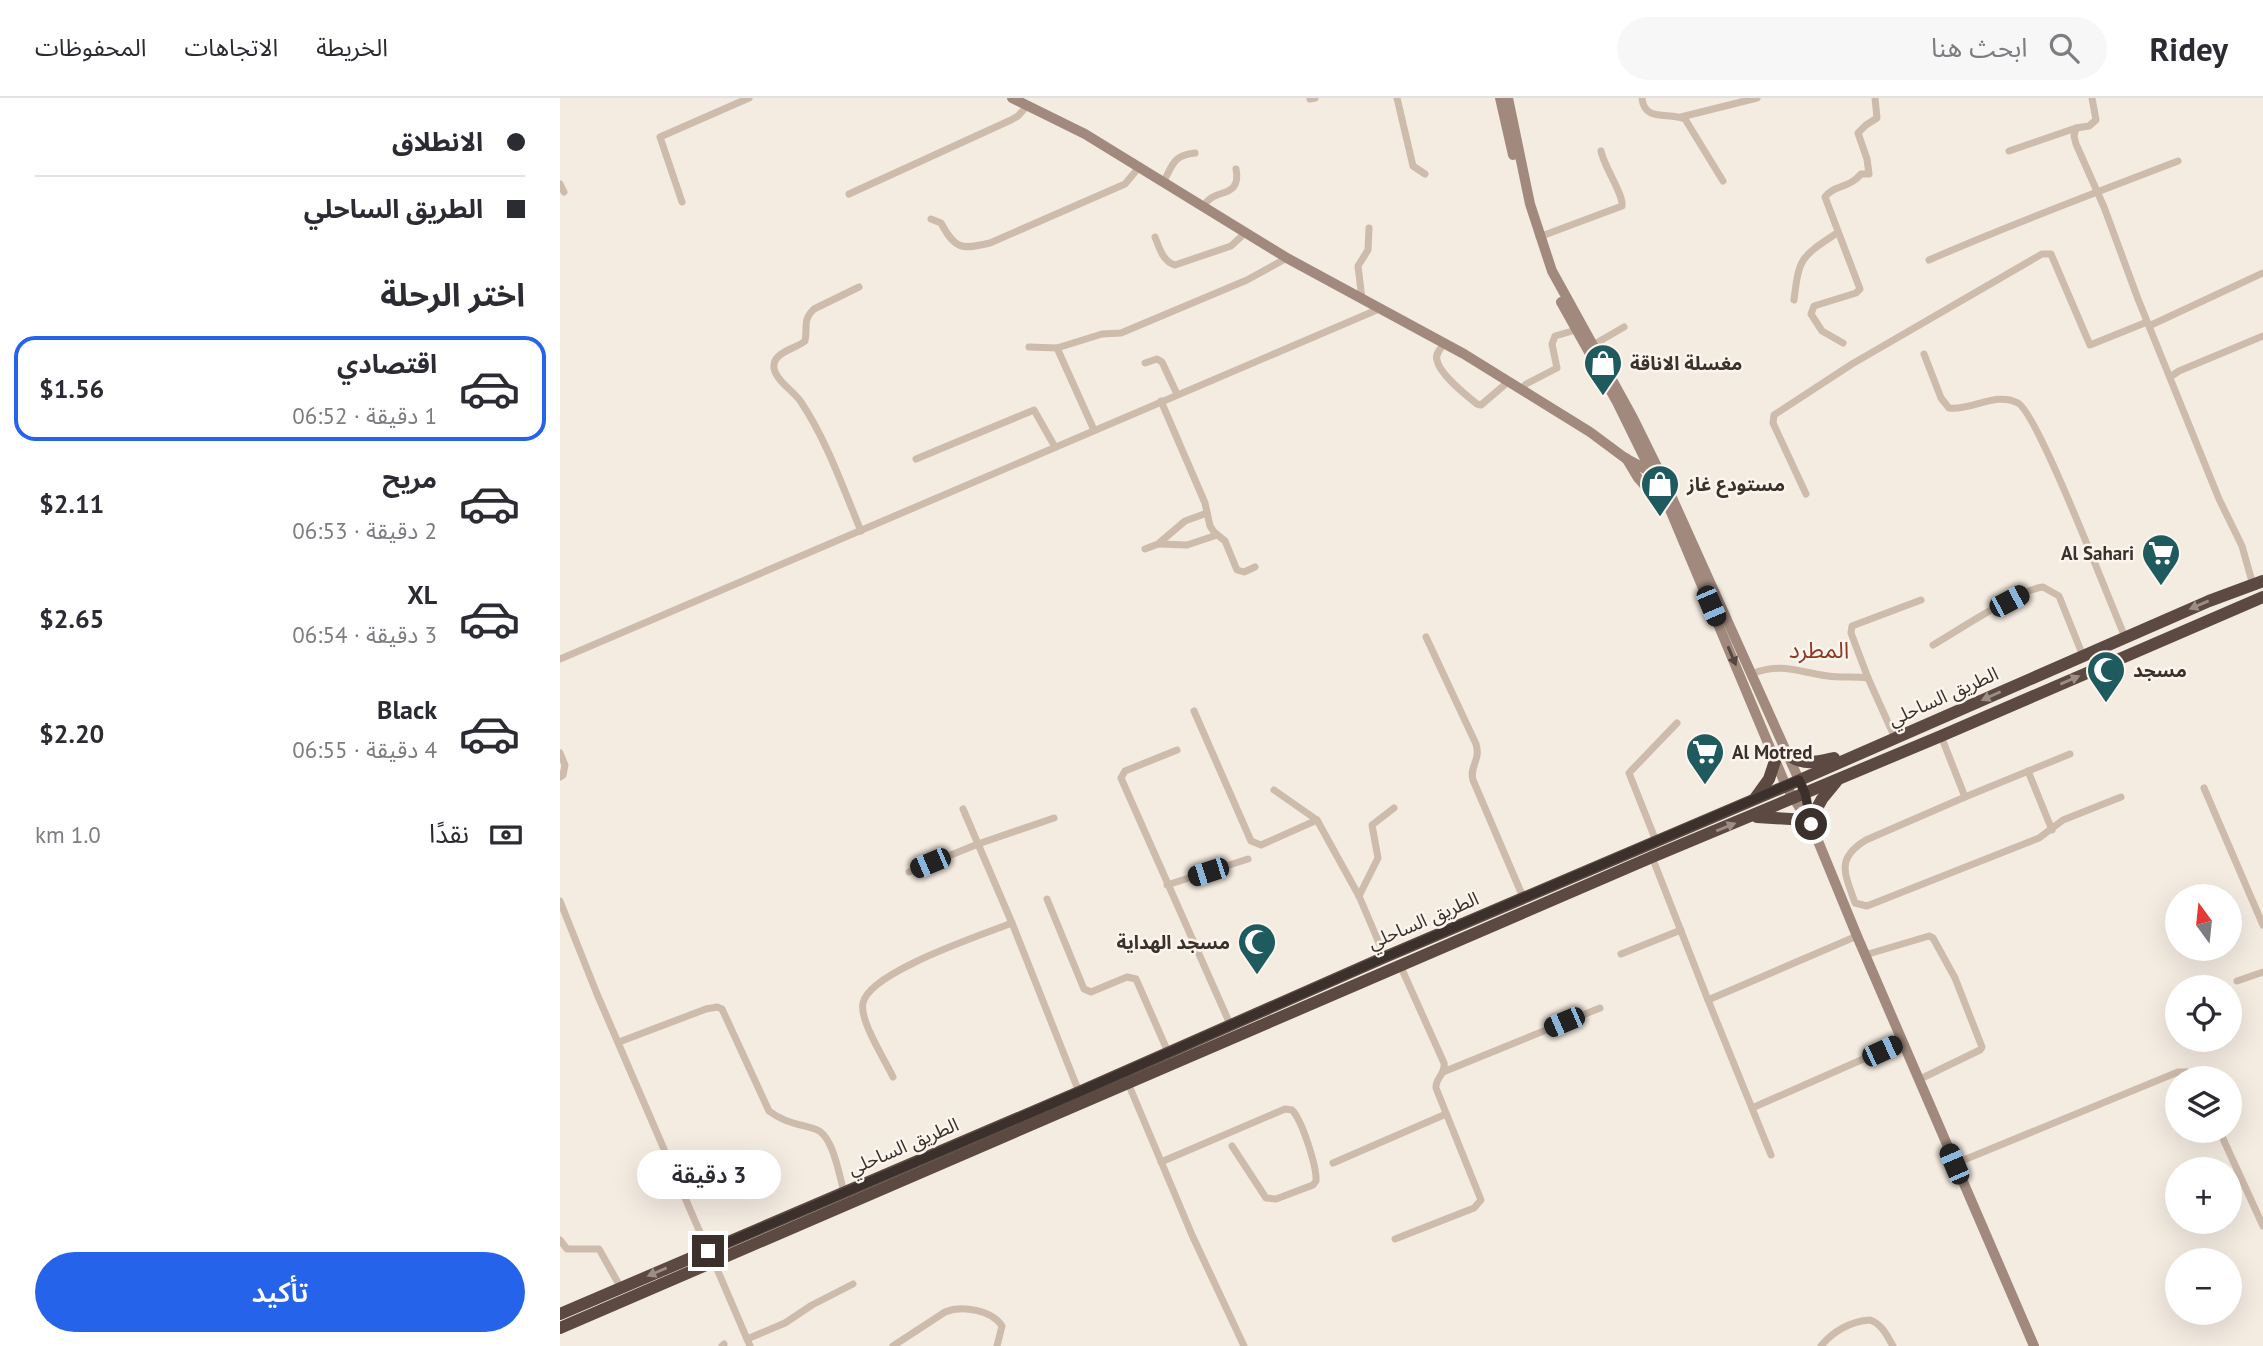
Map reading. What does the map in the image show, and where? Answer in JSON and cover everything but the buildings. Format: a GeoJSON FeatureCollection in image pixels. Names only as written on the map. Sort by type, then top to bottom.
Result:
{"type":"FeatureCollection","features":[{"type":"Feature","properties":{"kind":"highway","name":"الطريق الساحلي"},"geometry":{"type":"LineString","coordinates":[[560,1328],[605,1301],[621,1287],[711,1256],[844,1192],[1230,1024],[1786,786],[2125,637],[2258,583]]}},
{"type":"Feature","properties":{"kind":"highway","name":"الطريق الساحلي"},"geometry":{"type":"LineString","coordinates":[[560,1314],[605,1301],[1128,1083],[2263,597]]}},
{"type":"Feature","properties":{"kind":"highway"},"geometry":{"type":"LineString","coordinates":[[1788,755],[1803,763],[1848,759]]}},
{"type":"Feature","properties":{"kind":"highway"},"geometry":{"type":"LineString","coordinates":[[1754,799],[1769,779],[1775,761]]}},
{"type":"Feature","properties":{"kind":"highway"},"geometry":{"type":"LineString","coordinates":[[1749,817],[1810,821],[1822,799],[1838,780]]}},
{"type":"Feature","properties":{"kind":"main road"},"geometry":{"type":"LineString","coordinates":[[1012,98],[1085,134],[1287,258],[1464,354],[1590,432],[1625,458],[1656,472]]}},
{"type":"Feature","properties":{"kind":"main road"},"geometry":{"type":"LineString","coordinates":[[1500,98],[1527,204],[1552,271],[1633,418],[1788,755],[1805,793],[1810,821],[1857,936],[2034,1346]]}},
{"type":"Feature","properties":{"kind":"main road"},"geometry":{"type":"LineString","coordinates":[[1508,98],[1531,233],[1546,274],[1656,472],[1786,786],[1792,799],[1810,821]]}},
{"type":"Feature","properties":{"kind":"main road"},"geometry":{"type":"LineString","coordinates":[[1625,458],[1639,478],[1671,512]]}},
{"type":"Feature","properties":{"kind":"street"},"geometry":{"type":"LineString","coordinates":[[682,202],[660,137],[749,98]]}},
{"type":"Feature","properties":{"kind":"street"},"geometry":{"type":"LineString","coordinates":[[1397,98],[1413,166],[1425,174]]}},
{"type":"Feature","properties":{"kind":"street"},"geometry":{"type":"LineString","coordinates":[[1642,98],[1644,109],[1649,114],[1680,117],[1756,98]]}},
{"type":"Feature","properties":{"kind":"street"},"geometry":{"type":"LineString","coordinates":[[1843,343],[1822,331],[1811,314],[1814,306],[1856,293],[1860,289],[1825,196],[1828,192],[1849,185],[1861,174],[1869,174],[1858,133],[1877,118],[1875,98]]}},
{"type":"Feature","properties":{"kind":"street"},"geometry":{"type":"LineString","coordinates":[[2009,151],[2089,126],[2096,120],[2092,98]]}},
{"type":"Feature","properties":{"kind":"street"},"geometry":{"type":"LineString","coordinates":[[849,194],[1011,120],[1027,106]]}},
{"type":"Feature","properties":{"kind":"street"},"geometry":{"type":"LineString","coordinates":[[1680,117],[1689,124],[1723,181]]}},
{"type":"Feature","properties":{"kind":"street"},"geometry":{"type":"LineString","coordinates":[[2076,128],[2076,144],[2219,499],[2258,583]]}},
{"type":"Feature","properties":{"kind":"street"},"geometry":{"type":"LineString","coordinates":[[1539,237],[1622,206],[1622,198],[1606,168],[1601,151]]}},
{"type":"Feature","properties":{"kind":"street"},"geometry":{"type":"LineString","coordinates":[[1164,181],[1176,158],[1195,153]]}},
{"type":"Feature","properties":{"kind":"street"},"geometry":{"type":"LineString","coordinates":[[1929,260],[2038,213],[2178,161]]}},
{"type":"Feature","properties":{"kind":"street"},"geometry":{"type":"LineString","coordinates":[[931,219],[942,223],[951,240],[960,247],[975,247],[990,243],[1125,184],[1140,166]]}},
{"type":"Feature","properties":{"kind":"street"},"geometry":{"type":"LineString","coordinates":[[1205,206],[1208,199],[1235,185],[1238,180],[1236,169]]}},
{"type":"Feature","properties":{"kind":"street"},"geometry":{"type":"LineString","coordinates":[[560,184],[564,192]]}},
{"type":"Feature","properties":{"kind":"street"},"geometry":{"type":"LineString","coordinates":[[1362,299],[1358,265],[1368,250],[1369,228]]}},
{"type":"Feature","properties":{"kind":"street"},"geometry":{"type":"LineString","coordinates":[[1154,237],[1168,263],[1175,265],[1231,246],[1245,233]]}},
{"type":"Feature","properties":{"kind":"street"},"geometry":{"type":"LineString","coordinates":[[1794,300],[1797,268],[1806,253],[1837,233]]}},
{"type":"Feature","properties":{"kind":"street"},"geometry":{"type":"LineString","coordinates":[[1806,494],[1773,423],[1773,415],[1852,365],[2042,254],[2051,254],[2090,345],[2148,324],[2263,273]]}},
{"type":"Feature","properties":{"kind":"street"},"geometry":{"type":"LineString","coordinates":[[1029,347],[1057,348],[1102,334],[1121,333],[1247,280],[1287,258]]}},
{"type":"Feature","properties":{"kind":"street"},"geometry":{"type":"LineString","coordinates":[[859,287],[807,315],[805,341],[780,355],[774,368],[802,402],[819,434],[861,531]]}},
{"type":"Feature","properties":{"kind":"street"},"geometry":{"type":"LineString","coordinates":[[560,659],[1379,309]]}},
{"type":"Feature","properties":{"kind":"street"},"geometry":{"type":"LineString","coordinates":[[1593,345],[1624,327]]}},
{"type":"Feature","properties":{"kind":"street"},"geometry":{"type":"LineString","coordinates":[[1521,390],[1526,384],[1557,368],[1552,344],[1555,336],[1576,330]]}},
{"type":"Feature","properties":{"kind":"street"},"geometry":{"type":"LineString","coordinates":[[2170,377],[2263,336]]}},
{"type":"Feature","properties":{"kind":"street"},"geometry":{"type":"LineString","coordinates":[[1444,344],[1438,352],[1437,360],[1444,372],[1477,404],[1481,405],[1508,382]]}},
{"type":"Feature","properties":{"kind":"street"},"geometry":{"type":"LineString","coordinates":[[1057,348],[1094,430]]}},
{"type":"Feature","properties":{"kind":"street"},"geometry":{"type":"LineString","coordinates":[[1924,354],[1941,398],[1949,408],[1960,409],[1985,401],[2004,400],[2015,401],[2026,411],[2048,453],[2125,637]]}},
{"type":"Feature","properties":{"kind":"street"},"geometry":{"type":"LineString","coordinates":[[1145,363],[1157,359],[1163,362],[1177,394]]}},
{"type":"Feature","properties":{"kind":"street"},"geometry":{"type":"LineString","coordinates":[[1161,401],[1205,503],[1210,526],[1225,541],[1237,570],[1244,572],[1255,567]]}},
{"type":"Feature","properties":{"kind":"street"},"geometry":{"type":"LineString","coordinates":[[916,459],[1034,410],[1055,447]]}},
{"type":"Feature","properties":{"kind":"street"},"geometry":{"type":"LineString","coordinates":[[1144,549],[1158,544],[1185,521],[1207,513]]}},
{"type":"Feature","properties":{"kind":"street"},"geometry":{"type":"LineString","coordinates":[[1158,544],[1187,545],[1217,535]]}},
{"type":"Feature","properties":{"kind":"street"},"geometry":{"type":"LineString","coordinates":[[1933,645],[2021,595],[2043,587],[2059,596],[2083,656]]}},
{"type":"Feature","properties":{"kind":"street"},"geometry":{"type":"LineString","coordinates":[[1895,738],[1868,678],[1851,633],[1852,626],[1921,600]]}},
{"type":"Feature","properties":{"kind":"street"},"geometry":{"type":"LineString","coordinates":[[1426,638],[1476,744],[1479,755],[1471,774],[1523,897]]}},
{"type":"Feature","properties":{"kind":"street"},"geometry":{"type":"LineString","coordinates":[[1751,674],[1780,667],[1830,676],[1868,678]]}},
{"type":"Feature","properties":{"kind":"street"},"geometry":{"type":"LineString","coordinates":[[1194,711],[1251,841],[1261,845],[1317,820]]}},
{"type":"Feature","properties":{"kind":"street"},"geometry":{"type":"LineString","coordinates":[[1656,841],[1629,773],[1677,723]]}},
{"type":"Feature","properties":{"kind":"street"},"geometry":{"type":"LineString","coordinates":[[1941,736],[1965,797]]}},
{"type":"Feature","properties":{"kind":"street"},"geometry":{"type":"LineString","coordinates":[[1177,750],[1125,771],[1121,778],[1230,1024]]}},
{"type":"Feature","properties":{"kind":"street"},"geometry":{"type":"LineString","coordinates":[[560,753],[565,765],[560,777]]}},
{"type":"Feature","properties":{"kind":"street"},"geometry":{"type":"LineString","coordinates":[[2070,754],[1965,797],[1853,848],[1845,859],[1846,874],[1855,903],[1867,906],[2039,838],[2063,820],[2121,797]]}},
{"type":"Feature","properties":{"kind":"street"},"geometry":{"type":"LineString","coordinates":[[2028,771],[2052,830]]}},
{"type":"Feature","properties":{"kind":"street"},"geometry":{"type":"LineString","coordinates":[[2204,788],[2263,925]]}},
{"type":"Feature","properties":{"kind":"street"},"geometry":{"type":"LineString","coordinates":[[1274,790],[1317,820],[1359,896],[1385,957]]}},
{"type":"Feature","properties":{"kind":"street"},"geometry":{"type":"LineString","coordinates":[[1359,896],[1378,858],[1373,825],[1394,808]]}},
{"type":"Feature","properties":{"kind":"street"},"geometry":{"type":"LineString","coordinates":[[962,809],[1012,923],[1079,1092]]}},
{"type":"Feature","properties":{"kind":"street"},"geometry":{"type":"LineString","coordinates":[[909,872],[978,844],[1054,818]]}},
{"type":"Feature","properties":{"kind":"street"},"geometry":{"type":"LineString","coordinates":[[1652,857],[1771,1155]]}},
{"type":"Feature","properties":{"kind":"street"},"geometry":{"type":"LineString","coordinates":[[1167,885],[1248,859]]}},
{"type":"Feature","properties":{"kind":"street"},"geometry":{"type":"LineString","coordinates":[[1047,899],[1084,989],[1091,992],[1127,977],[1136,979],[1167,1052]]}},
{"type":"Feature","properties":{"kind":"street"},"geometry":{"type":"LineString","coordinates":[[560,901],[749,1343],[853,1284]]}},
{"type":"Feature","properties":{"kind":"street"},"geometry":{"type":"LineString","coordinates":[[893,1077],[865,1020],[862,1004],[867,991],[903,967],[1012,923]]}},
{"type":"Feature","properties":{"kind":"street"},"geometry":{"type":"LineString","coordinates":[[1621,954],[1681,930]]}},
{"type":"Feature","properties":{"kind":"street"},"geometry":{"type":"LineString","coordinates":[[1708,1000],[1857,936]]}},
{"type":"Feature","properties":{"kind":"street"},"geometry":{"type":"LineString","coordinates":[[1865,955],[1929,936],[1933,938],[1959,987],[1982,1047],[1918,1080]]}},
{"type":"Feature","properties":{"kind":"street"},"geometry":{"type":"LineString","coordinates":[[1400,965],[1444,1063],[1443,1072]]}},
{"type":"Feature","properties":{"kind":"street"},"geometry":{"type":"LineString","coordinates":[[2242,979],[2263,972]]}},
{"type":"Feature","properties":{"kind":"street"},"geometry":{"type":"LineString","coordinates":[[1395,1239],[1474,1208],[1481,1200],[1436,1088],[1437,1079],[1443,1072],[1600,1008]]}},
{"type":"Feature","properties":{"kind":"street"},"geometry":{"type":"LineString","coordinates":[[619,1042],[706,1009],[722,1009],[768,1111],[782,1121],[818,1129],[827,1136],[844,1192]]}},
{"type":"Feature","properties":{"kind":"street"},"geometry":{"type":"LineString","coordinates":[[1752,1108],[1902,1042]]}},
{"type":"Feature","properties":{"kind":"street"},"geometry":{"type":"LineString","coordinates":[[1954,1164],[2165,1077]]}},
{"type":"Feature","properties":{"kind":"street"},"geometry":{"type":"LineString","coordinates":[[1128,1083],[1192,1235],[1244,1346]]}},
{"type":"Feature","properties":{"kind":"street"},"geometry":{"type":"LineString","coordinates":[[1161,1162],[1285,1109],[1292,1111],[1299,1122],[1316,1181],[1313,1185],[1276,1199],[1266,1198],[1232,1146]]}},
{"type":"Feature","properties":{"kind":"street"},"geometry":{"type":"LineString","coordinates":[[1333,1163],[1446,1114]]}},
{"type":"Feature","properties":{"kind":"street"},"geometry":{"type":"LineString","coordinates":[[2225,1143],[2263,1226]]}},
{"type":"Feature","properties":{"kind":"street"},"geometry":{"type":"LineString","coordinates":[[560,1240],[567,1249],[599,1248],[621,1287]]}},
{"type":"Feature","properties":{"kind":"street"},"geometry":{"type":"LineString","coordinates":[[893,1346],[945,1311],[955,1308],[986,1313],[998,1319],[1002,1326],[997,1346]]}},
{"type":"Feature","properties":{"kind":"street"},"geometry":{"type":"LineString","coordinates":[[1821,1346],[1830,1335],[1870,1320],[1878,1324],[1893,1346]]}},
{"type":"Feature","properties":{"kind":"place","name":"مغسلة الاناقة"},"geometry":{"type":"Point","coordinates":[1603,397]}},
{"type":"Feature","properties":{"kind":"place","name":"مستودع غاز"},"geometry":{"type":"Point","coordinates":[1660,518]}},
{"type":"Feature","properties":{"kind":"place","name":"Al Sahari"},"geometry":{"type":"Point","coordinates":[2161,587]}},
{"type":"Feature","properties":{"kind":"place","name":"مسجد"},"geometry":{"type":"Point","coordinates":[2106,704]}},
{"type":"Feature","properties":{"kind":"place","name":"Al Motred"},"geometry":{"type":"Point","coordinates":[1705,786]}},
{"type":"Feature","properties":{"kind":"place","name":"مسجد الهداية"},"geometry":{"type":"Point","coordinates":[1257,976]}},
{"type":"Feature","properties":{"kind":"district","name":"المطرد"},"geometry":{"type":"Point","coordinates":[1819,649]}},
{"type":"Feature","properties":{"kind":"route"},"geometry":{"type":"LineString","coordinates":[[708,1251],[1799,780],[1805,793],[1811,824]]}}]}
